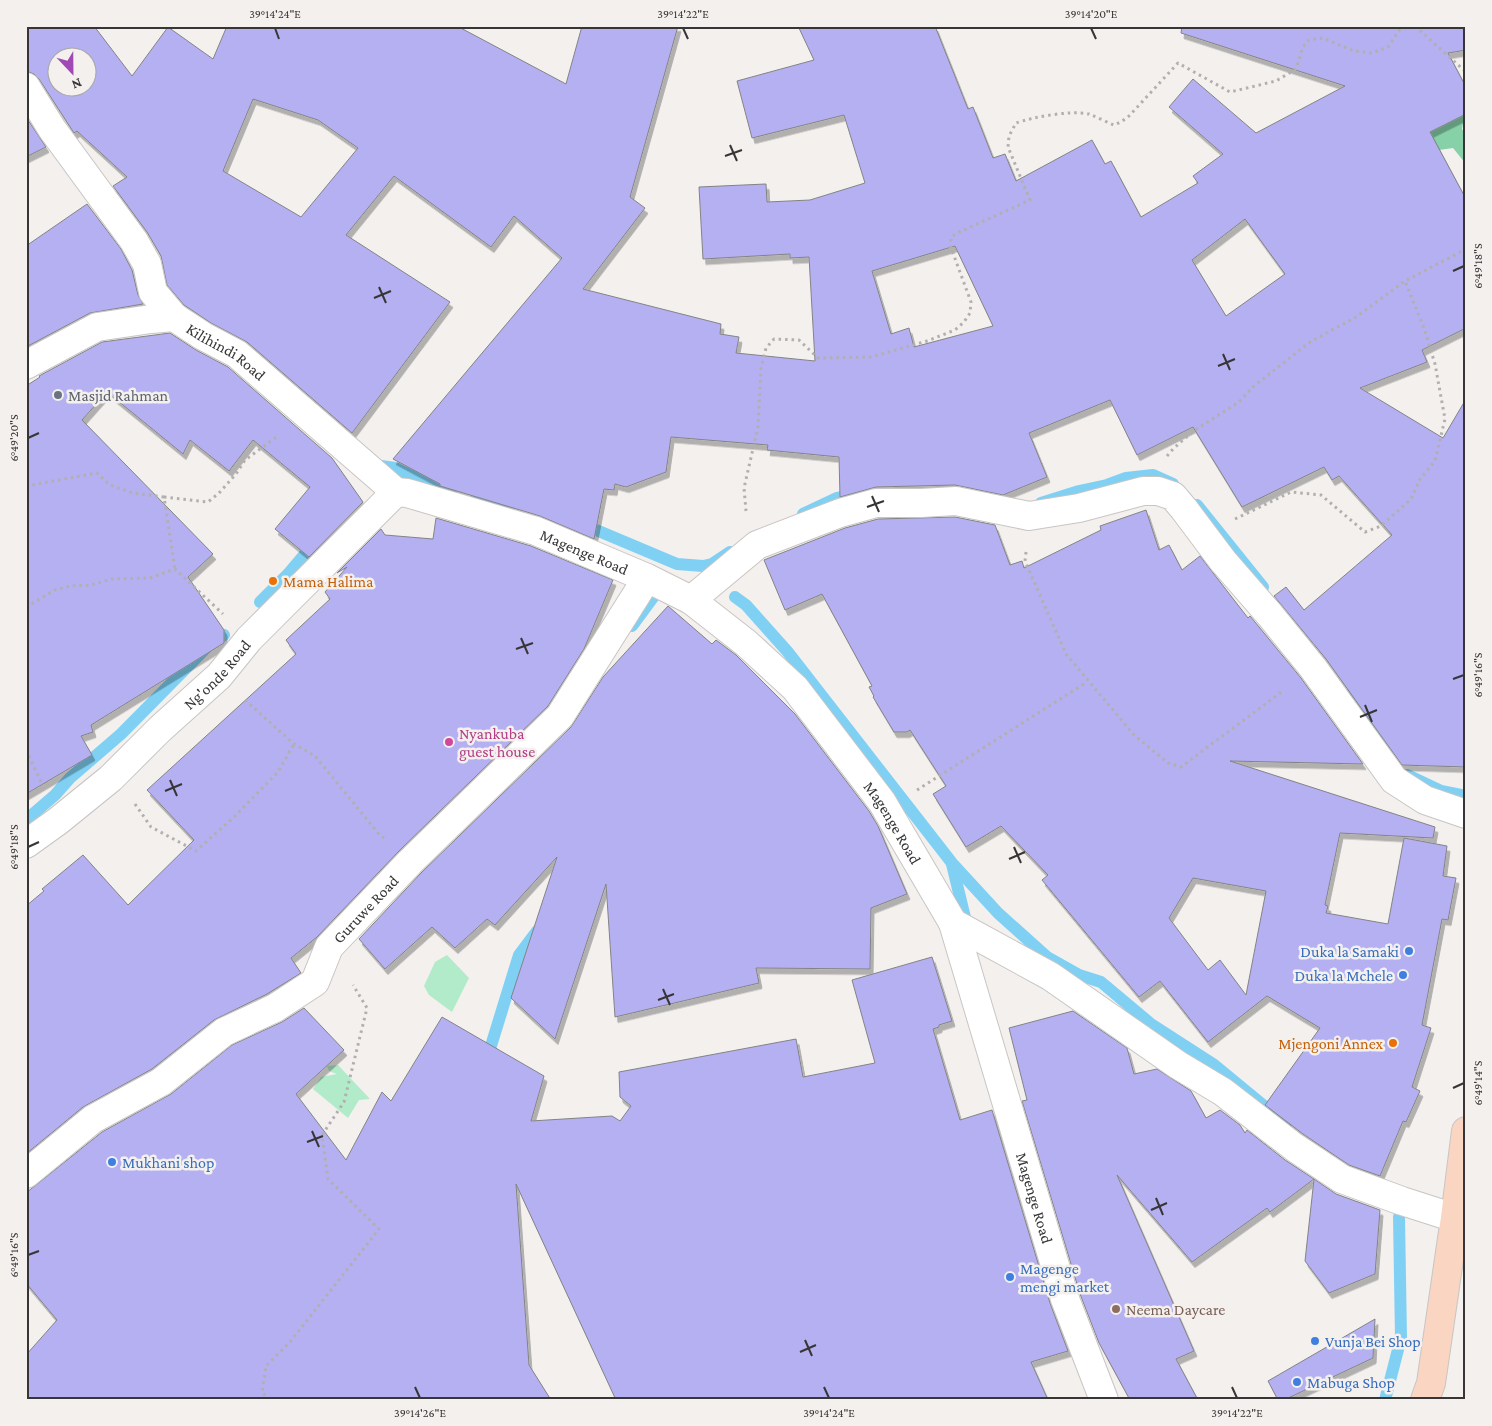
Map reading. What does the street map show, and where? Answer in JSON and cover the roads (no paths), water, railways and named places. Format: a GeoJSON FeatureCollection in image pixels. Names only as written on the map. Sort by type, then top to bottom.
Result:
{"type":"FeatureCollection","features":[{"type":"Feature","properties":{"kind":"street"},"geometry":{"type":"LineString","coordinates":[[26,87],[52,128],[134,241],[147,264],[153,292],[174,317]]}},
{"type":"Feature","properties":{"kind":"street","name":"Kilihindi Road"},"geometry":{"type":"LineString","coordinates":[[26,364],[96,327],[174,317],[203,336],[237,354],[396,492]]}},
{"type":"Feature","properties":{"kind":"street"},"geometry":{"type":"LineString","coordinates":[[691,600],[757,545],[840,513],[876,503],[956,501],[1029,516],[1079,508],[1158,490],[1172,496],[1184,508],[1204,537],[1313,668],[1394,780],[1424,800],[1466,814]]}},
{"type":"Feature","properties":{"kind":"street","name":"Magenge Road"},"geometry":{"type":"LineString","coordinates":[[396,492],[408,493],[536,531],[648,578],[691,600],[746,643],[795,688],[882,802],[953,924],[1065,1299],[1104,1400]]}},
{"type":"Feature","properties":{"kind":"street","name":"Ng'onde Road"},"geometry":{"type":"LineString","coordinates":[[26,844],[111,778],[160,729],[219,676],[249,639],[396,492]]}},
{"type":"Feature","properties":{"kind":"street","name":"Guruwe Road"},"geometry":{"type":"LineString","coordinates":[[26,1174],[93,1119],[161,1082],[224,1032],[275,1008],[315,982],[328,947],[410,862],[560,716],[648,578]]}},
{"type":"Feature","properties":{"kind":"street"},"geometry":{"type":"LineString","coordinates":[[953,924],[1050,976],[1178,1065],[1223,1092],[1294,1147],[1342,1178],[1402,1201],[1455,1218]]}},
{"type":"Feature","properties":{"kind":"street"},"geometry":{"type":"LineString","coordinates":[[1425,1400],[1431,1383],[1466,1131]]}},
{"type":"Feature","properties":{"kind":"waterway"},"geometry":{"type":"LineString","coordinates":[[381,466],[395,468],[452,495]]}},
{"type":"Feature","properties":{"kind":"waterway"},"geometry":{"type":"LineString","coordinates":[[1041,503],[1126,478],[1153,475],[1173,484]]}},
{"type":"Feature","properties":{"kind":"waterway"},"geometry":{"type":"LineString","coordinates":[[803,514],[837,498],[866,493]]}},
{"type":"Feature","properties":{"kind":"waterway"},"geometry":{"type":"LineString","coordinates":[[473,502],[512,504]]}},
{"type":"Feature","properties":{"kind":"waterway"},"geometry":{"type":"LineString","coordinates":[[1197,505],[1263,587]]}},
{"type":"Feature","properties":{"kind":"waterway"},"geometry":{"type":"LineString","coordinates":[[582,524],[677,564],[703,566],[712,564],[730,552]]}},
{"type":"Feature","properties":{"kind":"waterway"},"geometry":{"type":"LineString","coordinates":[[260,602],[288,574],[315,542]]}},
{"type":"Feature","properties":{"kind":"waterway"},"geometry":{"type":"LineString","coordinates":[[632,626],[663,584]]}},
{"type":"Feature","properties":{"kind":"waterway"},"geometry":{"type":"LineString","coordinates":[[735,597],[746,605],[787,651],[952,863],[998,913],[1047,957],[1079,975],[1101,982],[1151,1024],[1213,1064],[1286,1124]]}},
{"type":"Feature","properties":{"kind":"waterway"},"geometry":{"type":"LineString","coordinates":[[26,820],[55,795],[70,778],[121,734],[209,645],[224,635]]}},
{"type":"Feature","properties":{"kind":"waterway"},"geometry":{"type":"LineString","coordinates":[[1349,695],[1388,750]]}},
{"type":"Feature","properties":{"kind":"waterway"},"geometry":{"type":"LineString","coordinates":[[1407,775],[1441,791],[1466,796]]}},
{"type":"Feature","properties":{"kind":"waterway"},"geometry":{"type":"LineString","coordinates":[[952,864],[968,930]]}},
{"type":"Feature","properties":{"kind":"waterway"},"geometry":{"type":"LineString","coordinates":[[486,1062],[519,955],[537,931]]}},
{"type":"Feature","properties":{"kind":"waterway"},"geometry":{"type":"LineString","coordinates":[[1385,1400],[1401,1338],[1399,1217]]}},
{"type":"Feature","properties":{"kind":"place","name":"Masjid Rahman"},"geometry":{"type":"Point","coordinates":[58,395]}},
{"type":"Feature","properties":{"kind":"place","name":"Mama Halima"},"geometry":{"type":"Point","coordinates":[273,581]}},
{"type":"Feature","properties":{"kind":"place","name":"Nyankuba guest house"},"geometry":{"type":"Point","coordinates":[449,742]}},
{"type":"Feature","properties":{"kind":"place","name":"Duka la Samaki"},"geometry":{"type":"Point","coordinates":[1409,951]}},
{"type":"Feature","properties":{"kind":"place","name":"Duka la Mchele"},"geometry":{"type":"Point","coordinates":[1403,975]}},
{"type":"Feature","properties":{"kind":"place","name":"Mjengoni Annex"},"geometry":{"type":"Point","coordinates":[1393,1043]}},
{"type":"Feature","properties":{"kind":"place","name":"Mukhani shop"},"geometry":{"type":"Point","coordinates":[112,1162]}},
{"type":"Feature","properties":{"kind":"place","name":"Magenge mengi market"},"geometry":{"type":"Point","coordinates":[1010,1277]}},
{"type":"Feature","properties":{"kind":"place","name":"Neema Daycare"},"geometry":{"type":"Point","coordinates":[1116,1309]}},
{"type":"Feature","properties":{"kind":"place","name":"Vunja Bei Shop"},"geometry":{"type":"Point","coordinates":[1315,1341]}},
{"type":"Feature","properties":{"kind":"place","name":"Mabuga Shop"},"geometry":{"type":"Point","coordinates":[1297,1382]}}]}
